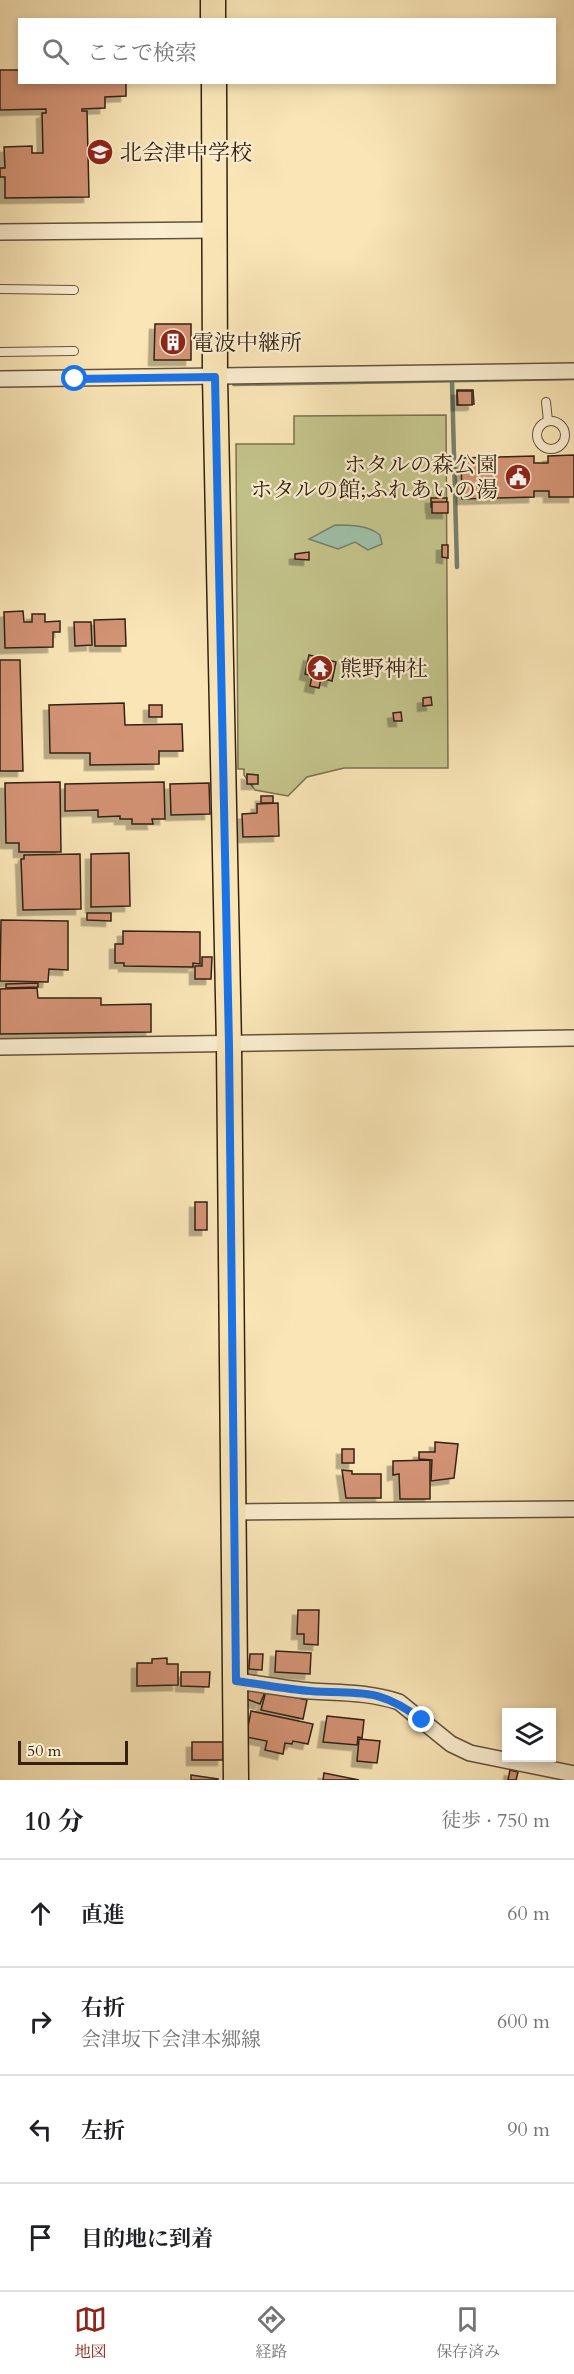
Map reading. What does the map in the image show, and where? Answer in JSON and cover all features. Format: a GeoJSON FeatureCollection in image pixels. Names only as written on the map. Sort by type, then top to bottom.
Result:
{"type":"FeatureCollection","features":[{"type":"Feature","properties":{"kind":"main road"},"geometry":{"type":"LineString","coordinates":[[213,0],[213,18]]}},
{"type":"Feature","properties":{"kind":"main road"},"geometry":{"type":"LineString","coordinates":[[214,84],[215,377],[229,1045],[236,1780]]}},
{"type":"Feature","properties":{"kind":"street"},"geometry":{"type":"LineString","coordinates":[[0,232],[215,230]]}},
{"type":"Feature","properties":{"kind":"street"},"geometry":{"type":"LineString","coordinates":[[0,380],[574,371]]}},
{"type":"Feature","properties":{"kind":"street"},"geometry":{"type":"LineString","coordinates":[[0,1047],[574,1038]]}},
{"type":"Feature","properties":{"kind":"street"},"geometry":{"type":"LineString","coordinates":[[233,1512],[574,1509]]}},
{"type":"Feature","properties":{"kind":"street"},"geometry":{"type":"LineString","coordinates":[[236,1681],[312,1691],[373,1694],[388,1698],[399,1702],[451,1744],[470,1753],[574,1774]]}},
{"type":"Feature","properties":{"kind":"lane"},"geometry":{"type":"LineString","coordinates":[[0,289],[74,290]]}},
{"type":"Feature","properties":{"kind":"lane"},"geometry":{"type":"LineString","coordinates":[[0,352],[74,351]]}},
{"type":"Feature","properties":{"kind":"lane"},"geometry":{"type":"LineString","coordinates":[[546,402],[548,421]]}},
{"type":"Feature","properties":{"kind":"green space"},"geometry":{"type":"Polygon","coordinates":[[[446,415],[448,768],[344,768],[307,777],[288,796],[255,790],[244,775],[244,769],[238,769],[236,444],[294,444],[294,416],[446,415]]]}},
{"type":"Feature","properties":{"kind":"shaded area"},"geometry":{"type":"Polygon","coordinates":[[[335,525],[370,529],[380,535],[382,544],[368,550],[355,542],[338,549],[309,539],[335,525]]]}},
{"type":"Feature","properties":{"kind":"building"},"geometry":{"type":"Polygon","coordinates":[[[0,70],[18,70],[18,84],[126,84],[126,96],[105,97],[105,108],[82,109],[82,111],[87,111],[89,197],[5,198],[5,177],[0,177],[0,168],[5,168],[4,147],[32,146],[32,153],[43,153],[42,113],[46,113],[46,109],[0,110],[0,70]]]}},
{"type":"Feature","properties":{"kind":"building","name":"電波中継所"},"geometry":{"type":"Polygon","coordinates":[[[155,324],[191,324],[191,360],[154,360],[155,324]]]}},
{"type":"Feature","properties":{"kind":"building"},"geometry":{"type":"Polygon","coordinates":[[[457,390],[473,390],[474,404],[457,405],[457,390]]]}},
{"type":"Feature","properties":{"kind":"building"},"geometry":{"type":"Polygon","coordinates":[[[457,391],[472,391],[472,405],[458,405],[457,391]]]}},
{"type":"Feature","properties":{"kind":"building","name":"ホタルの森公園 ホタルの館;ふれあいの湯"},"geometry":{"type":"Polygon","coordinates":[[[574,455],[574,497],[549,497],[549,491],[534,491],[534,497],[462,499],[461,458],[534,456],[534,463],[548,463],[548,456],[574,455]]]}},
{"type":"Feature","properties":{"kind":"building"},"geometry":{"type":"Polygon","coordinates":[[[431,498],[447,498],[446,508],[431,507],[431,498]]]}},
{"type":"Feature","properties":{"kind":"building"},"geometry":{"type":"Polygon","coordinates":[[[432,502],[448,502],[448,513],[432,513],[432,502]]]}},
{"type":"Feature","properties":{"kind":"building"},"geometry":{"type":"Polygon","coordinates":[[[442,545],[448,545],[448,558],[442,557],[442,545]]]}},
{"type":"Feature","properties":{"kind":"building"},"geometry":{"type":"Polygon","coordinates":[[[309,552],[309,560],[295,559],[295,554],[309,552]]]}},
{"type":"Feature","properties":{"kind":"building"},"geometry":{"type":"Polygon","coordinates":[[[23,611],[24,622],[32,622],[32,614],[45,614],[45,622],[60,621],[60,632],[53,632],[53,647],[5,648],[4,612],[23,611]]]}},
{"type":"Feature","properties":{"kind":"building"},"geometry":{"type":"Polygon","coordinates":[[[125,619],[126,646],[95,646],[94,620],[125,619]]]}},
{"type":"Feature","properties":{"kind":"building"},"geometry":{"type":"Polygon","coordinates":[[[74,622],[91,622],[92,645],[75,646],[74,622]]]}},
{"type":"Feature","properties":{"kind":"building","name":"熊野神社"},"geometry":{"type":"Polygon","coordinates":[[[309,655],[336,662],[332,681],[321,678],[319,688],[310,686],[312,676],[305,674],[309,655]]]}},
{"type":"Feature","properties":{"kind":"building"},"geometry":{"type":"Polygon","coordinates":[[[0,660],[20,660],[23,771],[0,771],[0,660]]]}},
{"type":"Feature","properties":{"kind":"building"},"geometry":{"type":"Polygon","coordinates":[[[431,697],[432,705],[423,706],[423,698],[431,697]]]}},
{"type":"Feature","properties":{"kind":"building"},"geometry":{"type":"Polygon","coordinates":[[[124,703],[125,725],[182,724],[183,751],[159,751],[159,764],[90,765],[90,753],[50,753],[49,705],[124,703]]]}},
{"type":"Feature","properties":{"kind":"building"},"geometry":{"type":"Polygon","coordinates":[[[149,705],[162,705],[162,717],[149,717],[149,705]]]}},
{"type":"Feature","properties":{"kind":"building"},"geometry":{"type":"Polygon","coordinates":[[[401,712],[402,721],[394,721],[393,713],[401,712]]]}},
{"type":"Feature","properties":{"kind":"building"},"geometry":{"type":"Polygon","coordinates":[[[247,774],[258,775],[258,784],[247,784],[247,774]]]}},
{"type":"Feature","properties":{"kind":"building"},"geometry":{"type":"Polygon","coordinates":[[[60,782],[61,852],[19,852],[19,843],[6,843],[5,783],[60,782]]]}},
{"type":"Feature","properties":{"kind":"building"},"geometry":{"type":"Polygon","coordinates":[[[164,782],[165,819],[152,819],[153,824],[132,824],[132,819],[120,819],[120,816],[98,817],[98,810],[65,811],[65,784],[164,782]]]}},
{"type":"Feature","properties":{"kind":"building"},"geometry":{"type":"Polygon","coordinates":[[[209,783],[210,814],[171,815],[170,784],[209,783]]]}},
{"type":"Feature","properties":{"kind":"building"},"geometry":{"type":"Polygon","coordinates":[[[261,796],[273,796],[273,803],[261,803],[261,796]]]}},
{"type":"Feature","properties":{"kind":"building"},"geometry":{"type":"Polygon","coordinates":[[[278,803],[279,836],[243,837],[242,814],[257,813],[257,804],[278,803]]]}},
{"type":"Feature","properties":{"kind":"building"},"geometry":{"type":"Polygon","coordinates":[[[129,853],[130,906],[91,907],[91,854],[129,853]]]}},
{"type":"Feature","properties":{"kind":"building"},"geometry":{"type":"Polygon","coordinates":[[[80,854],[81,909],[23,910],[21,859],[24,859],[24,855],[80,854]]]}},
{"type":"Feature","properties":{"kind":"building"},"geometry":{"type":"Polygon","coordinates":[[[87,913],[111,913],[111,921],[87,920],[87,913]]]}},
{"type":"Feature","properties":{"kind":"building"},"geometry":{"type":"Polygon","coordinates":[[[1,920],[68,921],[68,970],[49,969],[48,982],[0,981],[1,920]]]}},
{"type":"Feature","properties":{"kind":"building"},"geometry":{"type":"Polygon","coordinates":[[[123,931],[200,932],[200,964],[193,963],[193,967],[124,966],[124,963],[115,963],[115,944],[123,944],[123,931]]]}},
{"type":"Feature","properties":{"kind":"building"},"geometry":{"type":"Polygon","coordinates":[[[202,957],[212,957],[211,979],[195,979],[195,966],[202,966],[202,957]]]}},
{"type":"Feature","properties":{"kind":"building"},"geometry":{"type":"Polygon","coordinates":[[[38,983],[38,987],[6,988],[6,984],[38,983]]]}},
{"type":"Feature","properties":{"kind":"building"},"geometry":{"type":"Polygon","coordinates":[[[37,988],[38,998],[101,998],[101,1005],[151,1004],[151,1032],[0,1034],[0,989],[37,988]]]}},
{"type":"Feature","properties":{"kind":"building"},"geometry":{"type":"Polygon","coordinates":[[[195,1202],[207,1202],[207,1230],[195,1230],[195,1202]]]}},
{"type":"Feature","properties":{"kind":"building"},"geometry":{"type":"Polygon","coordinates":[[[435,1442],[458,1444],[454,1478],[431,1481],[432,1460],[419,1459],[419,1452],[435,1452],[435,1442]]]}},
{"type":"Feature","properties":{"kind":"building"},"geometry":{"type":"Polygon","coordinates":[[[342,1449],[354,1449],[354,1463],[342,1463],[342,1449]]]}},
{"type":"Feature","properties":{"kind":"building"},"geometry":{"type":"Polygon","coordinates":[[[430,1460],[430,1499],[400,1499],[399,1474],[393,1475],[393,1461],[430,1460]]]}},
{"type":"Feature","properties":{"kind":"building"},"geometry":{"type":"Polygon","coordinates":[[[342,1470],[352,1471],[352,1474],[381,1474],[381,1498],[346,1498],[342,1470]]]}},
{"type":"Feature","properties":{"kind":"building"},"geometry":{"type":"Polygon","coordinates":[[[298,1610],[319,1610],[318,1645],[304,1644],[304,1634],[297,1634],[298,1610]]]}},
{"type":"Feature","properties":{"kind":"building"},"geometry":{"type":"Polygon","coordinates":[[[276,1651],[311,1653],[310,1674],[275,1672],[276,1651]]]}},
{"type":"Feature","properties":{"kind":"building"},"geometry":{"type":"Polygon","coordinates":[[[250,1654],[263,1654],[262,1670],[249,1669],[250,1654]]]}},
{"type":"Feature","properties":{"kind":"building"},"geometry":{"type":"Polygon","coordinates":[[[167,1658],[167,1664],[178,1664],[178,1685],[137,1686],[137,1663],[152,1663],[152,1659],[167,1658]]]}},
{"type":"Feature","properties":{"kind":"building"},"geometry":{"type":"Polygon","coordinates":[[[181,1672],[210,1672],[209,1687],[181,1686],[181,1672]]]}},
{"type":"Feature","properties":{"kind":"building"},"geometry":{"type":"Polygon","coordinates":[[[249,1686],[265,1692],[260,1704],[244,1698],[249,1686]]]}},
{"type":"Feature","properties":{"kind":"building"},"geometry":{"type":"Polygon","coordinates":[[[266,1691],[307,1700],[303,1719],[261,1710],[266,1691]]]}},
{"type":"Feature","properties":{"kind":"building"},"geometry":{"type":"Polygon","coordinates":[[[251,1711],[313,1724],[308,1744],[293,1741],[292,1744],[285,1743],[283,1754],[265,1750],[267,1741],[246,1737],[251,1711]]]}},
{"type":"Feature","properties":{"kind":"building"},"geometry":{"type":"Polygon","coordinates":[[[327,1716],[364,1720],[362,1738],[358,1737],[357,1745],[323,1742],[327,1716]]]}},
{"type":"Feature","properties":{"kind":"building"},"geometry":{"type":"Polygon","coordinates":[[[359,1739],[380,1741],[377,1763],[357,1761],[359,1739]]]}},
{"type":"Feature","properties":{"kind":"building"},"geometry":{"type":"Polygon","coordinates":[[[192,1742],[223,1742],[223,1760],[192,1760],[192,1742]]]}},
{"type":"Feature","properties":{"kind":"building"},"geometry":{"type":"Polygon","coordinates":[[[510,1770],[518,1772],[516,1780],[508,1780],[510,1770]]]}},
{"type":"Feature","properties":{"kind":"building"},"geometry":{"type":"Polygon","coordinates":[[[324,1773],[359,1780],[323,1780],[324,1773]]]}},
{"type":"Feature","properties":{"kind":"building"},"geometry":{"type":"Polygon","coordinates":[[[191,1775],[218,1779],[218,1780],[191,1780],[191,1775]]]}},
{"type":"Feature","properties":{"kind":"waterway"},"geometry":{"type":"LineString","coordinates":[[234,384],[574,378]]}},
{"type":"Feature","properties":{"kind":"waterway"},"geometry":{"type":"LineString","coordinates":[[452,381],[457,567]]}},
{"type":"Feature","properties":{"kind":"place","name":"北会津中学校"},"geometry":{"type":"Point","coordinates":[100,152]}},
{"type":"Feature","properties":{"kind":"place","name":"電波中継所"},"geometry":{"type":"Point","coordinates":[173,342]}},
{"type":"Feature","properties":{"kind":"place","name":"ホタルの森公園 ホタルの館;ふれあいの湯"},"geometry":{"type":"Point","coordinates":[518,477]}},
{"type":"Feature","properties":{"kind":"place","name":"熊野神社"},"geometry":{"type":"Point","coordinates":[320,668]}},
{"type":"Feature","properties":{"kind":"route"},"geometry":{"type":"LineString","coordinates":[[75,379],[215,377],[229,1045],[236,1681],[312,1691],[331,1690],[373,1694],[399,1702],[422,1720]]}}]}
